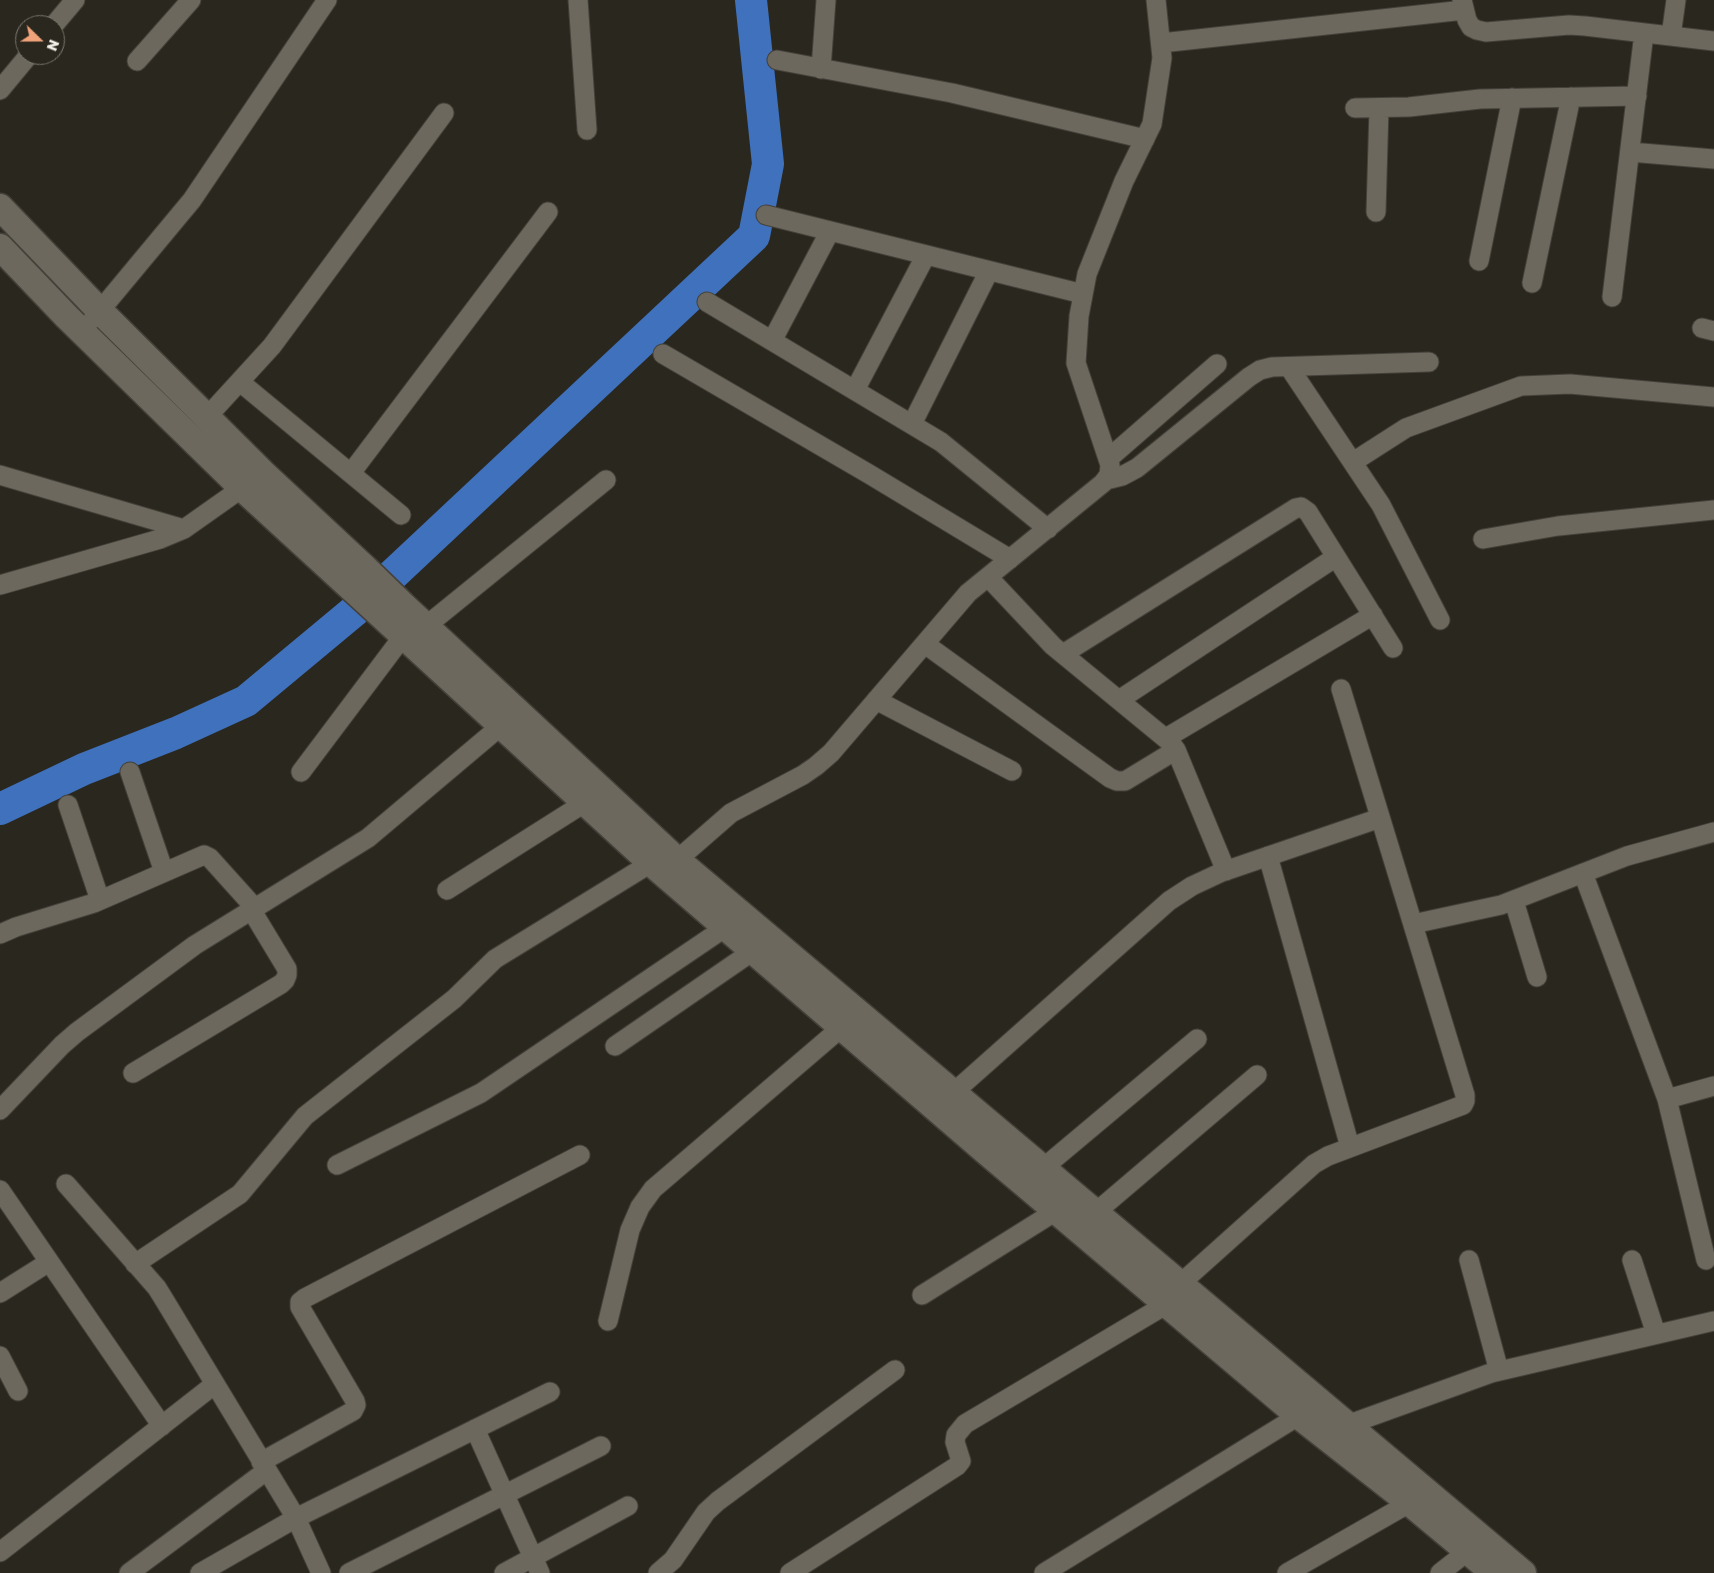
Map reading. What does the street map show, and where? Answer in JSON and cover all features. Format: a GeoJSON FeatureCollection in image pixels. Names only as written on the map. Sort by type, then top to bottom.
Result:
{"type":"FeatureCollection","features":[{"type":"Feature","properties":{"kind":"main road"},"geometry":{"type":"LineString","coordinates":[[0,207],[99,310],[263,473],[357,576],[405,622],[677,860],[1095,1214],[1173,1294]]}},
{"type":"Feature","properties":{"kind":"main road"},"geometry":{"type":"LineString","coordinates":[[0,247],[83,333],[242,488],[357,576]]}},
{"type":"Feature","properties":{"kind":"main road"},"geometry":{"type":"LineString","coordinates":[[405,622],[502,725],[651,863],[1056,1211],[1173,1294],[1309,1409],[1419,1498],[1523,1573]]}},
{"type":"Feature","properties":{"kind":"main road"},"geometry":{"type":"LineString","coordinates":[[1309,1409],[1347,1425],[1468,1551],[1494,1573]]}},
{"type":"Feature","properties":{"kind":"street"},"geometry":{"type":"LineString","coordinates":[[62,15],[75,0]]}},
{"type":"Feature","properties":{"kind":"street"},"geometry":{"type":"LineString","coordinates":[[137,61],[191,0]]}},
{"type":"Feature","properties":{"kind":"street"},"geometry":{"type":"LineString","coordinates":[[83,333],[99,310],[192,200],[327,0]]}},
{"type":"Feature","properties":{"kind":"street"},"geometry":{"type":"LineString","coordinates":[[578,0],[587,130]]}},
{"type":"Feature","properties":{"kind":"street"},"geometry":{"type":"LineString","coordinates":[[821,69],[826,0]]}},
{"type":"Feature","properties":{"kind":"street"},"geometry":{"type":"LineString","coordinates":[[677,860],[731,813],[816,766],[830,753],[968,594],[1106,480],[1109,475],[1110,465],[1076,363],[1079,316],[1087,274],[1124,181],[1152,124],[1162,58],[1156,0]]}},
{"type":"Feature","properties":{"kind":"street"},"geometry":{"type":"LineString","coordinates":[[1671,36],[1676,0]]}},
{"type":"Feature","properties":{"kind":"street"},"geometry":{"type":"LineString","coordinates":[[1161,43],[1463,5],[1471,27],[1486,32],[1569,25],[1714,41]]}},
{"type":"Feature","properties":{"kind":"street"},"geometry":{"type":"LineString","coordinates":[[1612,297],[1644,33]]}},
{"type":"Feature","properties":{"kind":"street"},"geometry":{"type":"LineString","coordinates":[[777,60],[952,93],[1145,139]]}},
{"type":"Feature","properties":{"kind":"street"},"geometry":{"type":"LineString","coordinates":[[0,90],[21,65]]}},
{"type":"Feature","properties":{"kind":"street"},"geometry":{"type":"LineString","coordinates":[[1355,108],[1410,107],[1480,99],[1636,96]]}},
{"type":"Feature","properties":{"kind":"street"},"geometry":{"type":"LineString","coordinates":[[1532,283],[1571,97]]}},
{"type":"Feature","properties":{"kind":"street"},"geometry":{"type":"LineString","coordinates":[[1479,261],[1512,98]]}},
{"type":"Feature","properties":{"kind":"street"},"geometry":{"type":"LineString","coordinates":[[1376,212],[1379,108]]}},
{"type":"Feature","properties":{"kind":"street"},"geometry":{"type":"LineString","coordinates":[[207,417],[272,346],[444,113]]}},
{"type":"Feature","properties":{"kind":"street"},"geometry":{"type":"LineString","coordinates":[[1630,152],[1714,159]]}},
{"type":"Feature","properties":{"kind":"street"},"geometry":{"type":"LineString","coordinates":[[351,473],[548,212]]}},
{"type":"Feature","properties":{"kind":"street"},"geometry":{"type":"LineString","coordinates":[[766,215],[1083,294]]}},
{"type":"Feature","properties":{"kind":"street"},"geometry":{"type":"LineString","coordinates":[[772,341],[830,231]]}},
{"type":"Feature","properties":{"kind":"street"},"geometry":{"type":"LineString","coordinates":[[855,390],[926,255]]}},
{"type":"Feature","properties":{"kind":"street"},"geometry":{"type":"LineString","coordinates":[[912,424],[989,271]]}},
{"type":"Feature","properties":{"kind":"street"},"geometry":{"type":"LineString","coordinates":[[707,302],[912,424],[947,447],[1048,528]]}},
{"type":"Feature","properties":{"kind":"street"},"geometry":{"type":"LineString","coordinates":[[663,354],[870,474],[1010,560]]}},
{"type":"Feature","properties":{"kind":"street"},"geometry":{"type":"LineString","coordinates":[[1106,480],[1122,476],[1137,468],[1260,370],[1289,366],[1429,362]]}},
{"type":"Feature","properties":{"kind":"street"},"geometry":{"type":"LineString","coordinates":[[1108,459],[1217,364]]}},
{"type":"Feature","properties":{"kind":"street"},"geometry":{"type":"LineString","coordinates":[[1289,366],[1388,518],[1440,620]]}},
{"type":"Feature","properties":{"kind":"street"},"geometry":{"type":"LineString","coordinates":[[240,382],[401,515]]}},
{"type":"Feature","properties":{"kind":"street"},"geometry":{"type":"LineString","coordinates":[[1353,462],[1406,428],[1521,386],[1570,384],[1714,397]]}},
{"type":"Feature","properties":{"kind":"street"},"geometry":{"type":"LineString","coordinates":[[0,585],[160,539],[184,529],[263,473]]}},
{"type":"Feature","properties":{"kind":"street"},"geometry":{"type":"LineString","coordinates":[[0,475],[184,529]]}},
{"type":"Feature","properties":{"kind":"street"},"geometry":{"type":"LineString","coordinates":[[301,772],[405,622],[606,480]]}},
{"type":"Feature","properties":{"kind":"street"},"geometry":{"type":"LineString","coordinates":[[1063,654],[1296,508],[1301,507],[1308,512],[1393,648]]}},
{"type":"Feature","properties":{"kind":"street"},"geometry":{"type":"LineString","coordinates":[[1483,539],[1558,526],[1714,510]]}},
{"type":"Feature","properties":{"kind":"street"},"geometry":{"type":"LineString","coordinates":[[1120,700],[1336,557]]}},
{"type":"Feature","properties":{"kind":"street"},"geometry":{"type":"LineString","coordinates":[[988,577],[1040,634],[1171,744],[1226,871]]}},
{"type":"Feature","properties":{"kind":"street"},"geometry":{"type":"LineString","coordinates":[[925,644],[1110,778],[1117,781],[1125,781],[1171,744],[1373,615]]}},
{"type":"Feature","properties":{"kind":"street"},"geometry":{"type":"LineString","coordinates":[[790,1573],[957,1466],[960,1461],[955,1442],[956,1435],[965,1424],[1173,1294],[1314,1164],[1350,1147],[1463,1105],[1465,1101],[1462,1086],[1341,689]]}},
{"type":"Feature","properties":{"kind":"street"},"geometry":{"type":"LineString","coordinates":[[876,700],[1012,771]]}},
{"type":"Feature","properties":{"kind":"street"},"geometry":{"type":"LineString","coordinates":[[0,1110],[62,1045],[77,1032],[195,945],[368,838],[502,725]]}},
{"type":"Feature","properties":{"kind":"street"},"geometry":{"type":"LineString","coordinates":[[130,772],[164,872]]}},
{"type":"Feature","properties":{"kind":"street"},"geometry":{"type":"LineString","coordinates":[[447,890],[586,802]]}},
{"type":"Feature","properties":{"kind":"street"},"geometry":{"type":"LineString","coordinates":[[68,805],[100,900]]}},
{"type":"Feature","properties":{"kind":"street"},"geometry":{"type":"LineString","coordinates":[[953,1093],[1169,901],[1192,886],[1226,871],[1380,818]]}},
{"type":"Feature","properties":{"kind":"street"},"geometry":{"type":"LineString","coordinates":[[1413,924],[1514,901],[1627,856],[1714,832]]}},
{"type":"Feature","properties":{"kind":"street"},"geometry":{"type":"LineString","coordinates":[[0,934],[100,900],[204,855],[210,858],[254,909],[287,969],[287,975],[281,984],[133,1072]]}},
{"type":"Feature","properties":{"kind":"street"},"geometry":{"type":"LineString","coordinates":[[1268,856],[1350,1147]]}},
{"type":"Feature","properties":{"kind":"street"},"geometry":{"type":"LineString","coordinates":[[135,1264],[240,1194],[305,1116],[454,999],[495,960],[651,863]]}},
{"type":"Feature","properties":{"kind":"street"},"geometry":{"type":"LineString","coordinates":[[1583,873],[1667,1099],[1706,1223],[1706,1260]]}},
{"type":"Feature","properties":{"kind":"street"},"geometry":{"type":"LineString","coordinates":[[1514,901],[1537,977]]}},
{"type":"Feature","properties":{"kind":"street"},"geometry":{"type":"LineString","coordinates":[[337,1165],[481,1093],[726,927]]}},
{"type":"Feature","properties":{"kind":"street"},"geometry":{"type":"LineString","coordinates":[[615,1046],[754,951]]}},
{"type":"Feature","properties":{"kind":"street"},"geometry":{"type":"LineString","coordinates":[[608,1321],[630,1230],[640,1207],[653,1189],[842,1027]]}},
{"type":"Feature","properties":{"kind":"street"},"geometry":{"type":"LineString","coordinates":[[1042,1169],[1197,1039]]}},
{"type":"Feature","properties":{"kind":"street"},"geometry":{"type":"LineString","coordinates":[[1095,1214],[1257,1075]]}},
{"type":"Feature","properties":{"kind":"street"},"geometry":{"type":"LineString","coordinates":[[1667,1099],[1714,1086]]}},
{"type":"Feature","properties":{"kind":"street"},"geometry":{"type":"LineString","coordinates":[[129,1573],[264,1466],[353,1410],[356,1405],[355,1401],[300,1307],[300,1302],[580,1155]]}},
{"type":"Feature","properties":{"kind":"street"},"geometry":{"type":"LineString","coordinates":[[66,1184],[157,1288],[296,1518],[321,1573]]}},
{"type":"Feature","properties":{"kind":"street"},"geometry":{"type":"LineString","coordinates":[[0,1190],[162,1426]]}},
{"type":"Feature","properties":{"kind":"street"},"geometry":{"type":"LineString","coordinates":[[922,1295],[1056,1211]]}},
{"type":"Feature","properties":{"kind":"street"},"geometry":{"type":"LineString","coordinates":[[1469,1260],[1499,1371]]}},
{"type":"Feature","properties":{"kind":"street"},"geometry":{"type":"LineString","coordinates":[[1632,1260],[1656,1334]]}},
{"type":"Feature","properties":{"kind":"street"},"geometry":{"type":"LineString","coordinates":[[0,1293],[49,1262]]}},
{"type":"Feature","properties":{"kind":"street"},"geometry":{"type":"LineString","coordinates":[[1347,1425],[1499,1371],[1714,1321]]}},
{"type":"Feature","properties":{"kind":"street"},"geometry":{"type":"LineString","coordinates":[[0,1356],[18,1391]]}},
{"type":"Feature","properties":{"kind":"street"},"geometry":{"type":"LineString","coordinates":[[658,1573],[673,1560],[706,1512],[718,1501],[895,1370]]}},
{"type":"Feature","properties":{"kind":"street"},"geometry":{"type":"LineString","coordinates":[[1,1549],[215,1384]]}},
{"type":"Feature","properties":{"kind":"street"},"geometry":{"type":"LineString","coordinates":[[200,1573],[296,1518],[550,1392]]}},
{"type":"Feature","properties":{"kind":"street"},"geometry":{"type":"LineString","coordinates":[[1044,1573],[1309,1409]]}},
{"type":"Feature","properties":{"kind":"street"},"geometry":{"type":"LineString","coordinates":[[475,1429],[537,1566]]}},
{"type":"Feature","properties":{"kind":"street"},"geometry":{"type":"LineString","coordinates":[[349,1573],[601,1446]]}},
{"type":"Feature","properties":{"kind":"street"},"geometry":{"type":"LineString","coordinates":[[1286,1573],[1419,1498]]}},
{"type":"Feature","properties":{"kind":"street"},"geometry":{"type":"LineString","coordinates":[[504,1573],[537,1566],[628,1506]]}},
{"type":"Feature","properties":{"kind":"street"},"geometry":{"type":"LineString","coordinates":[[1440,1573],[1468,1551]]}},
{"type":"Feature","properties":{"kind":"waterway"},"geometry":{"type":"LineString","coordinates":[[0,809],[84,769],[176,733],[246,701],[353,612],[754,236],[768,164],[751,0]]}}]}
